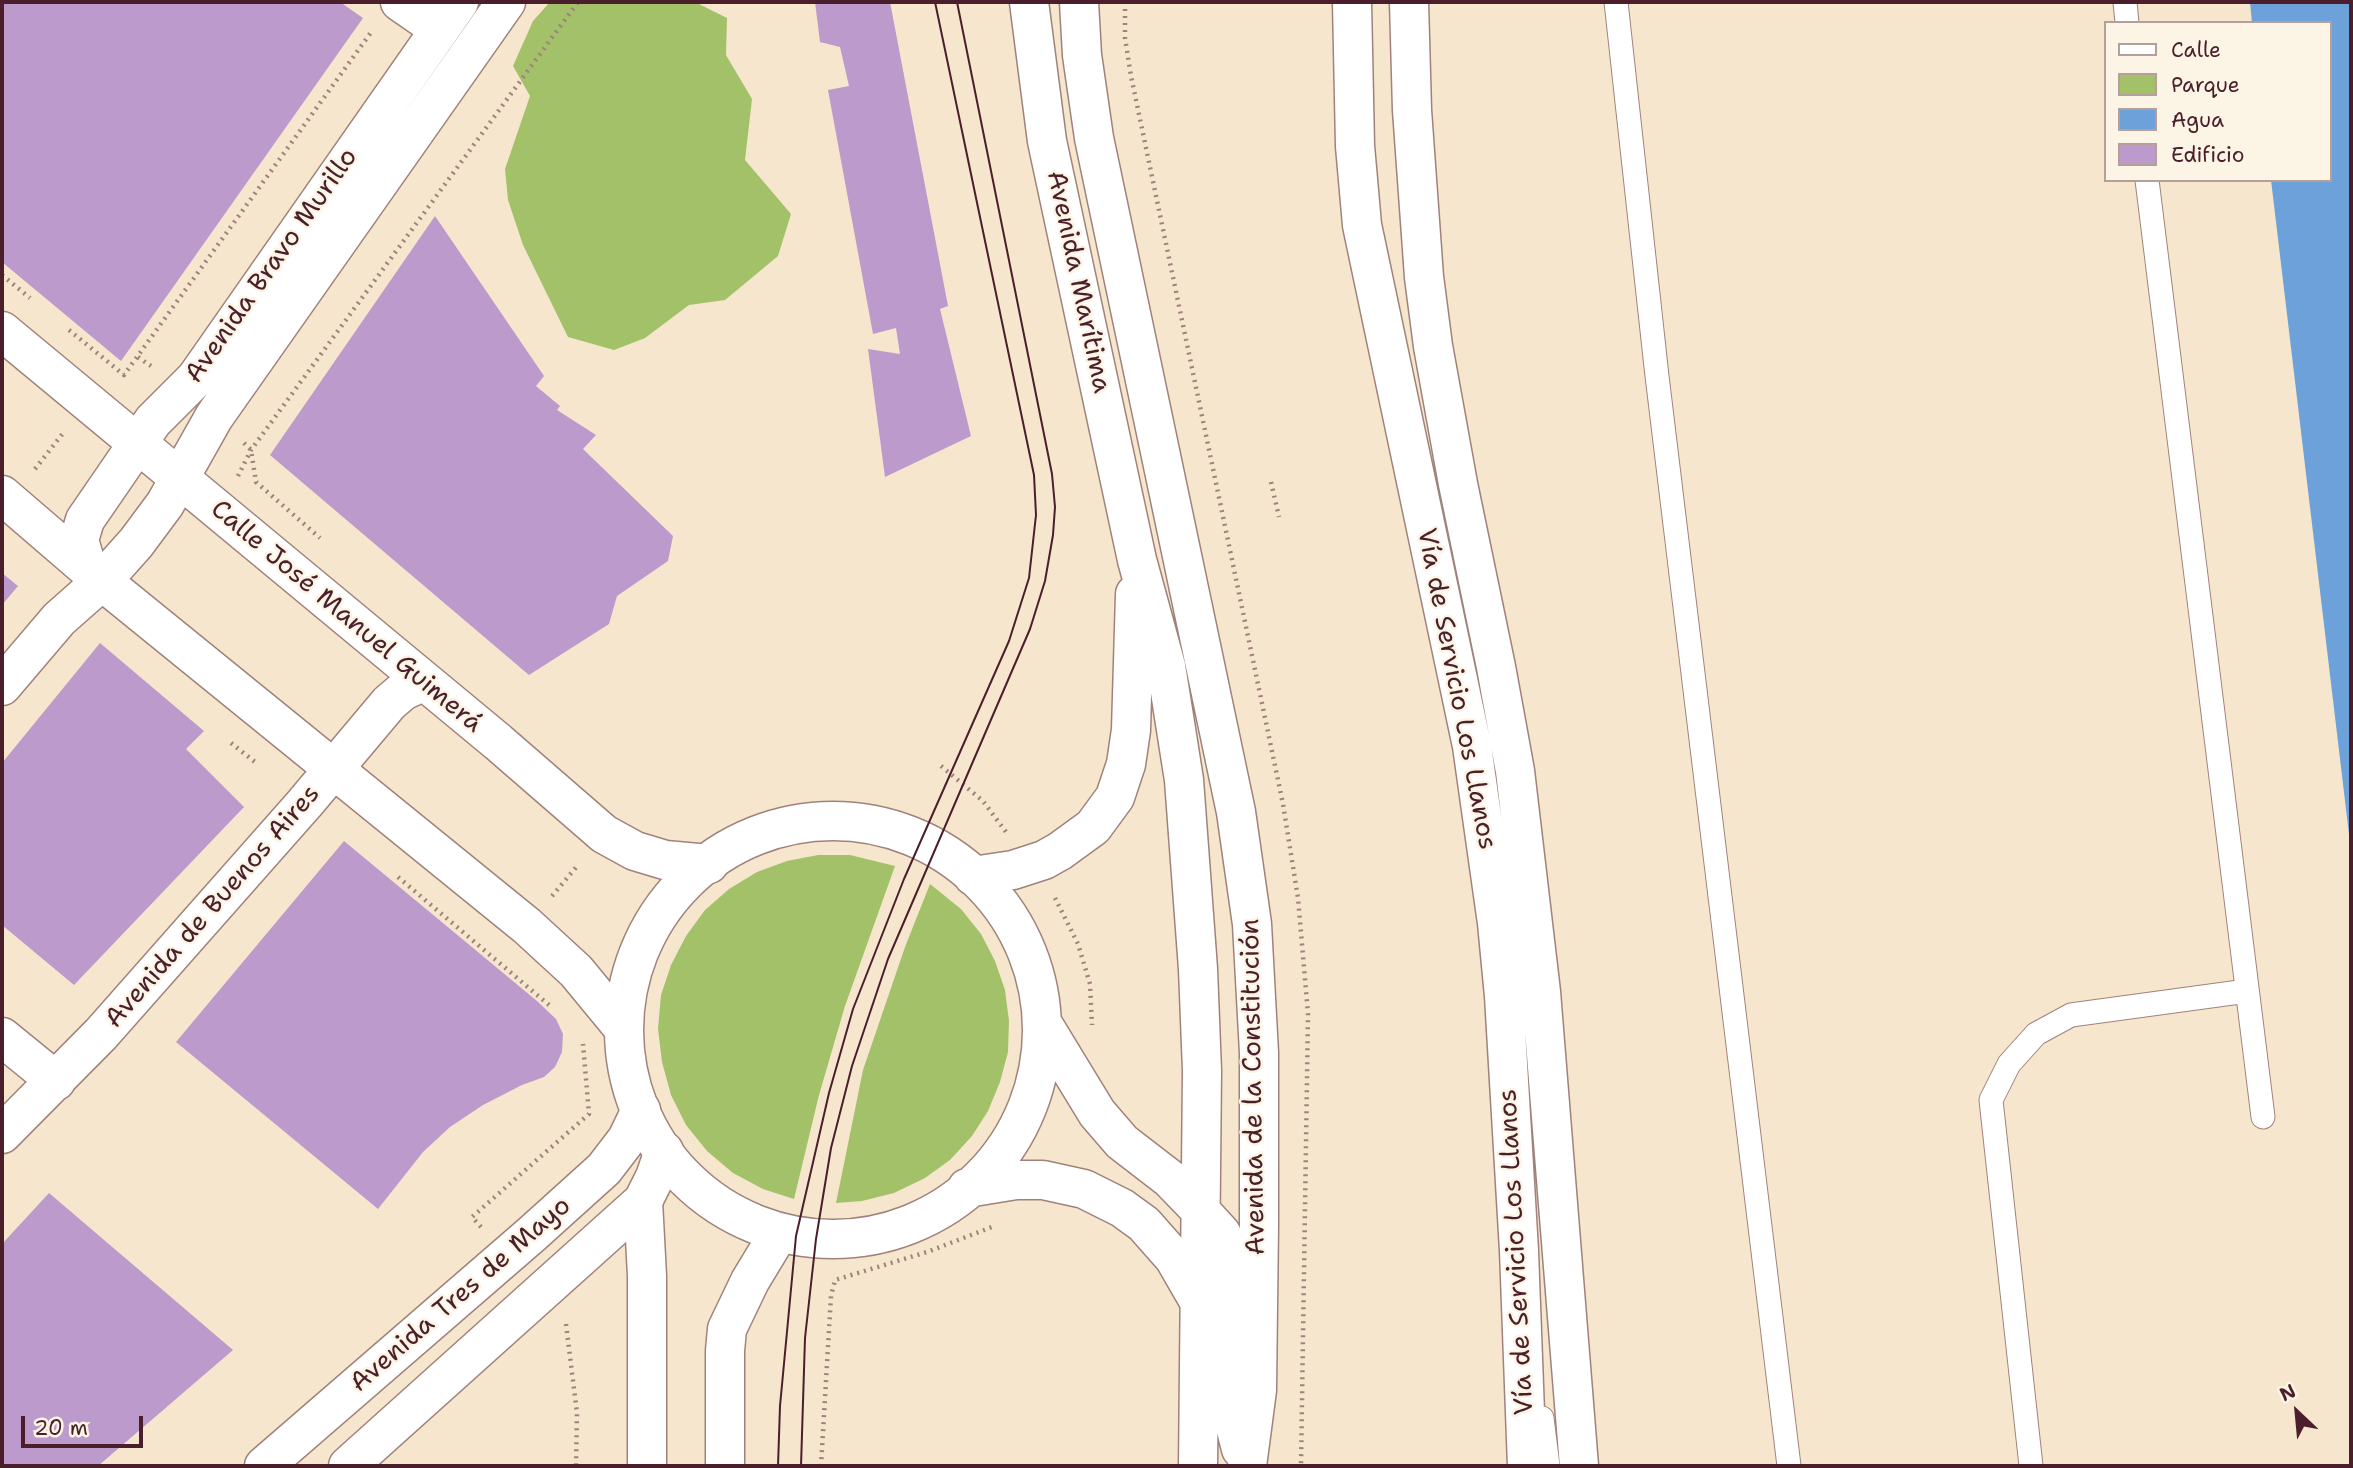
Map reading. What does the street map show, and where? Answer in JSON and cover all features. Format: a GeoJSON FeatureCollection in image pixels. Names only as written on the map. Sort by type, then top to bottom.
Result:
{"type":"FeatureCollection","features":[{"type":"Feature","properties":{"kind":"main road","name":"Avenida Bravo Murillo"},"geometry":{"type":"LineString","coordinates":[[2,686],[95,574],[136,544],[165,504],[214,417],[506,2]]}},
{"type":"Feature","properties":{"kind":"main road","name":"Avenida Marítima"},"geometry":{"type":"LineString","coordinates":[[1028,2],[1047,141],[1137,560]]}},
{"type":"Feature","properties":{"kind":"main road","name":"Avenida Marítima"},"geometry":{"type":"LineString","coordinates":[[1079,2],[1082,55],[1094,138],[1173,505]]}},
{"type":"Feature","properties":{"kind":"main road","name":"Vía de Servicio Los Llanos"},"geometry":{"type":"LineString","coordinates":[[1352,2],[1355,146],[1363,225],[1472,746],[1485,834],[1504,996],[1519,1251],[1527,1466]]}},
{"type":"Feature","properties":{"kind":"main road","name":"Vía de Servicio Los Llanos"},"geometry":{"type":"LineString","coordinates":[[1409,2],[1413,124],[1424,277],[1433,346],[1458,484],[1515,771],[1542,1005],[1579,1466]]}},
{"type":"Feature","properties":{"kind":"main road"},"geometry":{"type":"LineString","coordinates":[[388,13],[449,15]]}},
{"type":"Feature","properties":{"kind":"main road","name":"Avenida Bravo Murillo"},"geometry":{"type":"LineString","coordinates":[[95,574],[79,540],[81,530],[136,443],[153,421],[196,379],[449,15]]}},
{"type":"Feature","properties":{"kind":"main road","name":"Calle José Manuel Guimerá"},"geometry":{"type":"LineString","coordinates":[[2,331],[604,834],[635,851],[665,860],[709,864]]}},
{"type":"Feature","properties":{"kind":"main road"},"geometry":{"type":"LineString","coordinates":[[6,498],[562,957],[600,997],[623,1028]]}},
{"type":"Feature","properties":{"kind":"main road","name":"Avenida de la Constitución"},"geometry":{"type":"LineString","coordinates":[[1173,505],[1236,812],[1252,924],[1259,1053],[1259,1253],[1257,1390],[1246,1466]]}},
{"type":"Feature","properties":{"kind":"main road"},"geometry":{"type":"LineString","coordinates":[[973,876],[1013,870],[1044,860],[1076,841],[1093,827],[1115,797],[1126,764],[1130,730],[1137,560]]}},
{"type":"Feature","properties":{"kind":"main road","name":"Avenida de la Constitución"},"geometry":{"type":"LineString","coordinates":[[1137,560],[1166,666],[1184,780],[1197,943],[1202,1059],[1198,1466]]}},
{"type":"Feature","properties":{"kind":"main road","name":"Avenida de Buenos Aires"},"geometry":{"type":"LineString","coordinates":[[2,1134],[101,1034],[389,704],[403,691],[424,681]]}},
{"type":"Feature","properties":{"kind":"main road"},"geometry":{"type":"LineString","coordinates":[[808,821],[847,821],[887,826],[922,839],[956,861],[973,876],[1012,920],[1028,953],[1041,996],[1044,1027],[1034,1084],[1017,1125],[996,1158],[967,1188],[934,1212],[896,1228],[857,1237],[816,1238],[779,1233],[739,1220],[716,1205],[684,1176],[664,1151],[641,1110],[628,1073],[623,1028],[633,970],[649,930],[675,893],[709,864],[739,844],[773,828],[808,821]]}},
{"type":"Feature","properties":{"kind":"main road"},"geometry":{"type":"LineString","coordinates":[[1044,1027],[1097,1113],[1122,1142],[1170,1179],[1221,1233],[1231,1258],[1229,1403],[1246,1466]]}},
{"type":"Feature","properties":{"kind":"main road"},"geometry":{"type":"LineString","coordinates":[[2,1037],[56,1081]]}},
{"type":"Feature","properties":{"kind":"main road","name":"Avenida Tres de Mayo"},"geometry":{"type":"LineString","coordinates":[[264,1466],[517,1248],[604,1169],[627,1139],[641,1110]]}},
{"type":"Feature","properties":{"kind":"main road"},"geometry":{"type":"LineString","coordinates":[[348,1466],[643,1201],[664,1151]]}},
{"type":"Feature","properties":{"kind":"main road"},"geometry":{"type":"LineString","coordinates":[[967,1188],[1016,1180],[1043,1180],[1084,1189],[1122,1208],[1144,1224],[1174,1258],[1200,1303]]}},
{"type":"Feature","properties":{"kind":"main road"},"geometry":{"type":"LineString","coordinates":[[643,1201],[648,1276],[647,1466]]}},
{"type":"Feature","properties":{"kind":"main road"},"geometry":{"type":"LineString","coordinates":[[725,1466],[727,1329],[750,1282],[779,1233]]}},
{"type":"Feature","properties":{"kind":"lane"},"geometry":{"type":"LineString","coordinates":[[1616,2],[1657,376],[1789,1466]]}},
{"type":"Feature","properties":{"kind":"lane"},"geometry":{"type":"LineString","coordinates":[[2125,2],[2127,21]]}},
{"type":"Feature","properties":{"kind":"lane"},"geometry":{"type":"LineString","coordinates":[[2147,182],[2263,1117]]}},
{"type":"Feature","properties":{"kind":"lane"},"geometry":{"type":"LineString","coordinates":[[2031,1466],[1991,1100],[2009,1064],[2036,1034],[2071,1015],[2248,990]]}},
{"type":"Feature","properties":{"kind":"lane"},"geometry":{"type":"LineString","coordinates":[[1519,1251],[1548,1466]]}},
{"type":"Feature","properties":{"kind":"path"},"geometry":{"type":"LineString","coordinates":[[220,512],[251,450],[578,2]]}},
{"type":"Feature","properties":{"kind":"path"},"geometry":{"type":"LineString","coordinates":[[124,375],[388,13]]}},
{"type":"Feature","properties":{"kind":"path"},"geometry":{"type":"LineString","coordinates":[[6,498],[116,368]]}},
{"type":"Feature","properties":{"kind":"path"},"geometry":{"type":"LineString","coordinates":[[214,417],[251,450],[256,482],[329,545]]}},
{"type":"Feature","properties":{"kind":"path"},"geometry":{"type":"LineString","coordinates":[[1271,482],[1279,517]]}},
{"type":"Feature","properties":{"kind":"path"},"geometry":{"type":"LineString","coordinates":[[231,743],[305,803]]}},
{"type":"Feature","properties":{"kind":"path"},"geometry":{"type":"LineString","coordinates":[[941,765],[983,802],[1057,900],[1078,944],[1090,984],[1092,1029]]}},
{"type":"Feature","properties":{"kind":"path"},"geometry":{"type":"LineString","coordinates":[[391,872],[551,1007]]}},
{"type":"Feature","properties":{"kind":"path"},"geometry":{"type":"LineString","coordinates":[[472,1217],[589,1114],[583,1034]]}},
{"type":"Feature","properties":{"kind":"path"},"geometry":{"type":"LineString","coordinates":[[821,1466],[831,1296],[835,1280],[1003,1225]]}},
{"type":"Feature","properties":{"kind":"path"},"geometry":{"type":"LineString","coordinates":[[576,1466],[577,1413]]}},
{"type":"Feature","properties":{"kind":"green space"},"geometry":{"type":"Polygon","coordinates":[[[550,2],[695,2],[727,18],[726,55],[752,99],[745,160],[791,214],[778,256],[725,300],[689,305],[645,338],[614,350],[568,337],[523,245],[508,200],[505,169],[530,96],[513,66],[533,21],[550,2]]]}},
{"type":"Feature","properties":{"kind":"green space"},"geometry":{"type":"Polygon","coordinates":[[[818,855],[850,855],[895,866],[845,1006],[819,1095],[794,1199],[763,1189],[733,1173],[707,1151],[686,1125],[671,1095],[662,1062],[658,1029],[661,995],[671,965],[686,936],[705,910],[729,889],[757,872],[787,861],[818,855]]]}},
{"type":"Feature","properties":{"kind":"green space"},"geometry":{"type":"Polygon","coordinates":[[[930,884],[961,909],[981,934],[995,961],[1005,990],[1009,1021],[1008,1052],[1000,1082],[988,1111],[972,1136],[950,1160],[925,1178],[894,1193],[862,1201],[836,1203],[863,1070],[905,947],[930,884]]]}},
{"type":"Feature","properties":{"kind":"water"},"geometry":{"type":"Polygon","coordinates":[[[2250,2],[2351,2],[2351,851],[2271,182],[2332,182],[2332,21],[2252,21],[2250,2]]]}},
{"type":"Feature","properties":{"kind":"building"},"geometry":{"type":"Polygon","coordinates":[[[2,2],[340,2],[363,18],[121,361],[2,262],[2,2]]]}},
{"type":"Feature","properties":{"kind":"building"},"geometry":{"type":"Polygon","coordinates":[[[815,2],[890,2],[948,306],[940,309],[971,436],[885,477],[868,349],[900,354],[896,328],[873,334],[828,90],[849,86],[840,47],[820,42],[815,2]]]}},
{"type":"Feature","properties":{"kind":"building"},"geometry":{"type":"Polygon","coordinates":[[[435,216],[544,376],[536,386],[560,406],[557,410],[596,435],[583,449],[673,536],[668,561],[617,596],[609,624],[529,675],[270,455],[435,216]]]}},
{"type":"Feature","properties":{"kind":"building"},"geometry":{"type":"Polygon","coordinates":[[[2,573],[18,586],[2,605],[2,573]]]}},
{"type":"Feature","properties":{"kind":"building"},"geometry":{"type":"Polygon","coordinates":[[[100,643],[204,731],[186,749],[244,807],[74,985],[2,925],[2,763],[100,643]]]}},
{"type":"Feature","properties":{"kind":"building"},"geometry":{"type":"Polygon","coordinates":[[[344,841],[537,1001],[556,1019],[563,1034],[562,1052],[555,1067],[544,1077],[483,1105],[450,1127],[423,1152],[378,1209],[176,1042],[344,841]]]}},
{"type":"Feature","properties":{"kind":"building"},"geometry":{"type":"Polygon","coordinates":[[[49,1193],[233,1350],[98,1466],[2,1466],[2,1244],[49,1193]]]}},
{"type":"Feature","properties":{"kind":"tram line"},"geometry":{"type":"LineString","coordinates":[[778,1466],[780,1406],[796,1236],[829,1093],[853,1009],[904,879],[1009,641],[1029,578],[1036,515],[1034,475],[935,2]]}},
{"type":"Feature","properties":{"kind":"tram line"},"geometry":{"type":"LineString","coordinates":[[801,1466],[805,1338],[816,1239],[831,1148],[852,1066],[888,959],[1030,629],[1045,581],[1053,535],[1055,507],[1052,474],[957,2]]}}]}
